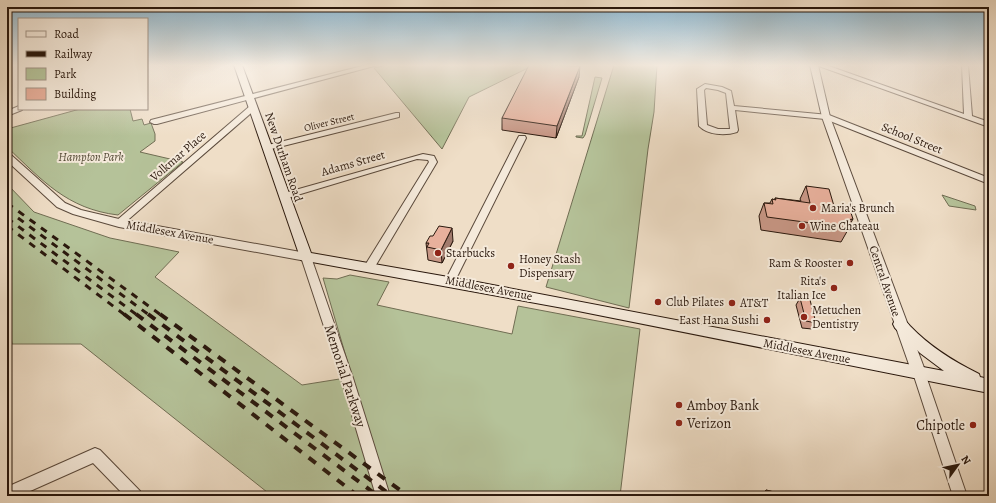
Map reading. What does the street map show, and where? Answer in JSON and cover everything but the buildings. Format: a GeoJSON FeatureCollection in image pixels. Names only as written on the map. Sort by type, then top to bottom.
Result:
{"type":"FeatureCollection","features":[{"type":"Feature","properties":{"kind":"main road","name":"New Durham Road"},"geometry":{"type":"LineString","coordinates":[[246,88],[306,257]]}},
{"type":"Feature","properties":{"kind":"main road","name":"Middlesex Avenue"},"geometry":{"type":"LineString","coordinates":[[306,257],[450,281],[987,386]]}},
{"type":"Feature","properties":{"kind":"main road"},"geometry":{"type":"LineString","coordinates":[[900,324],[913,340],[932,356],[950,368],[987,386]]}},
{"type":"Feature","properties":{"kind":"street"},"geometry":{"type":"LineString","coordinates":[[154,122],[280,88]]}},
{"type":"Feature","properties":{"kind":"street"},"geometry":{"type":"LineString","coordinates":[[701,88],[702,126],[727,132],[734,130],[732,108],[729,92],[721,88]]}},
{"type":"Feature","properties":{"kind":"street","name":"Central Avenue"},"geometry":{"type":"LineString","coordinates":[[819,88],[826,117],[919,373],[960,496]]}},
{"type":"Feature","properties":{"kind":"street"},"geometry":{"type":"LineString","coordinates":[[885,88],[989,125]]}},
{"type":"Feature","properties":{"kind":"street"},"geometry":{"type":"LineString","coordinates":[[966,88],[968,118]]}},
{"type":"Feature","properties":{"kind":"street"},"geometry":{"type":"LineString","coordinates":[[7,114],[18,108]]}},
{"type":"Feature","properties":{"kind":"street","name":"Volkmar Place"},"geometry":{"type":"LineString","coordinates":[[119,223],[253,108]]}},
{"type":"Feature","properties":{"kind":"street","name":"School Street"},"geometry":{"type":"LineString","coordinates":[[732,108],[826,117],[989,181]]}},
{"type":"Feature","properties":{"kind":"street","name":"Oliver Street"},"geometry":{"type":"LineString","coordinates":[[267,148],[396,115]]}},
{"type":"Feature","properties":{"kind":"street"},"geometry":{"type":"LineString","coordinates":[[450,281],[522,138]]}},
{"type":"Feature","properties":{"kind":"street","name":"Middlesex Avenue"},"geometry":{"type":"LineString","coordinates":[[7,156],[61,205],[77,212],[119,223],[306,257]]}},
{"type":"Feature","properties":{"kind":"street","name":"Adams Street"},"geometry":{"type":"LineString","coordinates":[[284,196],[416,157],[429,157],[433,162],[369,267]]}},
{"type":"Feature","properties":{"kind":"street","name":"Memorial Parkway"},"geometry":{"type":"LineString","coordinates":[[306,257],[347,378],[383,496]]}},
{"type":"Feature","properties":{"kind":"street"},"geometry":{"type":"LineString","coordinates":[[7,494],[95,455],[135,496]]}},
{"type":"Feature","properties":{"kind":"green space"},"geometry":{"type":"Polygon","coordinates":[[[391,88],[486,88],[469,97],[442,149],[391,88]]]}},
{"type":"Feature","properties":{"kind":"green space"},"geometry":{"type":"Polygon","coordinates":[[[592,88],[599,88],[585,135],[583,138],[576,137],[582,136],[592,88]]]}},
{"type":"Feature","properties":{"kind":"green space"},"geometry":{"type":"Polygon","coordinates":[[[607,88],[656,88],[654,112],[648,149],[629,308],[546,287],[607,88]]]}},
{"type":"Feature","properties":{"kind":"green space","name":"Hampton Park"},"geometry":{"type":"Polygon","coordinates":[[[76,110],[130,110],[133,121],[142,119],[144,125],[151,123],[155,134],[155,141],[140,152],[183,162],[118,215],[100,212],[70,200],[56,191],[32,171],[7,147],[7,129],[76,110]]]}},
{"type":"Feature","properties":{"kind":"green space"},"geometry":{"type":"Polygon","coordinates":[[[7,184],[34,212],[110,238],[179,252],[155,277],[302,385],[352,377],[323,278],[337,279],[350,275],[389,282],[377,305],[512,334],[518,306],[640,329],[620,496],[272,496],[81,344],[12,344],[7,313],[7,184]]]}},
{"type":"Feature","properties":{"kind":"green space"},"geometry":{"type":"Polygon","coordinates":[[[942,195],[975,206],[976,210],[949,206],[942,195]]]}},
{"type":"Feature","properties":{"kind":"railway"},"geometry":{"type":"LineString","coordinates":[[7,203],[161,315]]}},
{"type":"Feature","properties":{"kind":"railway"},"geometry":{"type":"LineString","coordinates":[[7,218],[137,315]]}},
{"type":"Feature","properties":{"kind":"railway"},"geometry":{"type":"LineString","coordinates":[[18,218],[149,315]]}},
{"type":"Feature","properties":{"kind":"railway"},"geometry":{"type":"LineString","coordinates":[[7,226],[125,315]]}},
{"type":"Feature","properties":{"kind":"railway"},"geometry":{"type":"LineString","coordinates":[[124,314],[358,496]]}},
{"type":"Feature","properties":{"kind":"railway"},"geometry":{"type":"LineString","coordinates":[[136,314],[378,496]]}},
{"type":"Feature","properties":{"kind":"railway"},"geometry":{"type":"LineString","coordinates":[[148,314],[392,496]]}},
{"type":"Feature","properties":{"kind":"railway"},"geometry":{"type":"LineString","coordinates":[[160,314],[408,496]]}},
{"type":"Feature","properties":{"kind":"place","name":"Maria's Brunch"},"geometry":{"type":"Point","coordinates":[813,208]}},
{"type":"Feature","properties":{"kind":"place","name":"Wine Chateau"},"geometry":{"type":"Point","coordinates":[802,226]}},
{"type":"Feature","properties":{"kind":"place","name":"Starbucks"},"geometry":{"type":"Point","coordinates":[438,253]}},
{"type":"Feature","properties":{"kind":"place","name":"Ram & Rooster"},"geometry":{"type":"Point","coordinates":[850,263]}},
{"type":"Feature","properties":{"kind":"place","name":"Honey Stash Dispensary"},"geometry":{"type":"Point","coordinates":[511,266]}},
{"type":"Feature","properties":{"kind":"place","name":"Rita's Italian Ice"},"geometry":{"type":"Point","coordinates":[834,288]}},
{"type":"Feature","properties":{"kind":"place","name":"Club Pilates"},"geometry":{"type":"Point","coordinates":[658,302]}},
{"type":"Feature","properties":{"kind":"place","name":"AT&T"},"geometry":{"type":"Point","coordinates":[732,303]}},
{"type":"Feature","properties":{"kind":"place","name":"Metuchen Dentistry"},"geometry":{"type":"Point","coordinates":[804,317]}},
{"type":"Feature","properties":{"kind":"place","name":"East Hana Sushi"},"geometry":{"type":"Point","coordinates":[767,320]}},
{"type":"Feature","properties":{"kind":"place","name":"Amboy Bank"},"geometry":{"type":"Point","coordinates":[679,405]}},
{"type":"Feature","properties":{"kind":"place","name":"Verizon"},"geometry":{"type":"Point","coordinates":[679,423]}},
{"type":"Feature","properties":{"kind":"place","name":"Chipotle"},"geometry":{"type":"Point","coordinates":[973,425]}}]}
